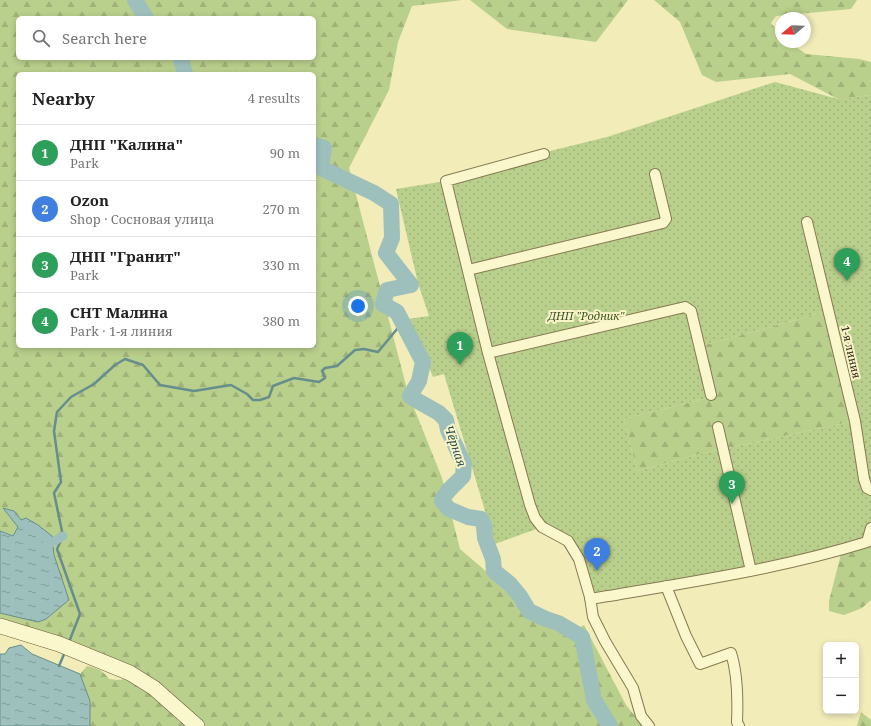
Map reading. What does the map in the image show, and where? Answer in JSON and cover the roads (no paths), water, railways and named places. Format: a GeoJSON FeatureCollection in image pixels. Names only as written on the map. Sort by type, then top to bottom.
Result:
{"type":"FeatureCollection","features":[{"type":"Feature","properties":{"kind":"main road"},"geometry":{"type":"LineString","coordinates":[[0,626],[65,647],[130,673],[149,685],[197,726]]}},
{"type":"Feature","properties":{"kind":"street"},"geometry":{"type":"LineString","coordinates":[[544,154],[446,181],[488,353],[530,505],[535,518],[542,527],[568,542],[579,559],[590,599],[593,617],[633,688],[641,716],[649,726]]}},
{"type":"Feature","properties":{"kind":"street"},"geometry":{"type":"LineString","coordinates":[[468,270],[662,223],[666,219],[656,174]]}},
{"type":"Feature","properties":{"kind":"street","name":"1-я линия"},"geometry":{"type":"LineString","coordinates":[[807,222],[855,421],[864,479],[869,489]]}},
{"type":"Feature","properties":{"kind":"street"},"geometry":{"type":"LineString","coordinates":[[488,353],[685,307],[692,311],[711,395]]}},
{"type":"Feature","properties":{"kind":"street"},"geometry":{"type":"LineString","coordinates":[[718,427],[751,571]]}},
{"type":"Feature","properties":{"kind":"street"},"geometry":{"type":"LineString","coordinates":[[590,599],[751,571],[838,551],[867,542],[871,528]]}},
{"type":"Feature","properties":{"kind":"street"},"geometry":{"type":"LineString","coordinates":[[666,586],[686,636],[700,664],[731,653],[734,663],[738,701],[736,722],[740,726]]}},
{"type":"Feature","properties":{"kind":"water"},"geometry":{"type":"Polygon","coordinates":[[[3,508],[14,511],[21,520],[26,518],[52,536],[54,555],[69,600],[46,619],[38,622],[0,613],[0,531],[13,536],[18,527],[3,508]]]}},
{"type":"Feature","properties":{"kind":"water"},"geometry":{"type":"Polygon","coordinates":[[[21,645],[32,654],[80,674],[90,701],[90,726],[0,726],[0,654],[5,654],[9,648],[21,645]]]}},
{"type":"Feature","properties":{"kind":"waterway","name":"Чёрная"},"geometry":{"type":"LineString","coordinates":[[135,0],[145,16]]}},
{"type":"Feature","properties":{"kind":"waterway","name":"Чёрная"},"geometry":{"type":"LineString","coordinates":[[182,60],[184,72]]}},
{"type":"Feature","properties":{"kind":"waterway","name":"Чёрная"},"geometry":{"type":"LineString","coordinates":[[316,146],[324,148],[321,168],[374,193],[391,204],[392,238],[386,253],[411,285],[387,290],[383,304],[397,312],[423,362],[419,381],[410,396],[439,413],[446,420],[448,430],[464,464],[463,476],[448,491],[443,497],[442,501],[449,509],[468,517],[481,519],[484,526],[485,538],[493,559],[494,571],[510,584],[520,596],[529,611],[558,623],[582,637],[594,700],[610,726]]}},
{"type":"Feature","properties":{"kind":"waterway"},"geometry":{"type":"LineString","coordinates":[[69,642],[80,614],[57,549],[63,536],[54,493],[61,482],[54,431],[57,412],[71,397],[94,384],[115,365],[125,359],[143,365],[160,385],[194,391],[231,385],[247,394],[253,400],[260,400],[269,397],[273,386],[294,378],[319,382],[325,378],[322,371],[325,368],[337,366],[355,350],[364,349],[378,352],[402,323]]}},
{"type":"Feature","properties":{"kind":"waterway"},"geometry":{"type":"LineString","coordinates":[[42,548],[63,536]]}},
{"type":"Feature","properties":{"kind":"waterway"},"geometry":{"type":"LineString","coordinates":[[59,666],[65,652]]}},
{"type":"Feature","properties":{"kind":"place","name":"СНТ Малина"},"geometry":{"type":"Point","coordinates":[847,281]}},
{"type":"Feature","properties":{"kind":"place","name":"ДНП \"Калина\""},"geometry":{"type":"Point","coordinates":[460,365]}},
{"type":"Feature","properties":{"kind":"place","name":"ДНП \"Гранит\""},"geometry":{"type":"Point","coordinates":[732,504]}},
{"type":"Feature","properties":{"kind":"place","name":"Ozon"},"geometry":{"type":"Point","coordinates":[597,571]}},
{"type":"Feature","properties":{"kind":"park label","name":"ДНП \"Родник\""},"geometry":{"type":"Point","coordinates":[586,316]}}]}
